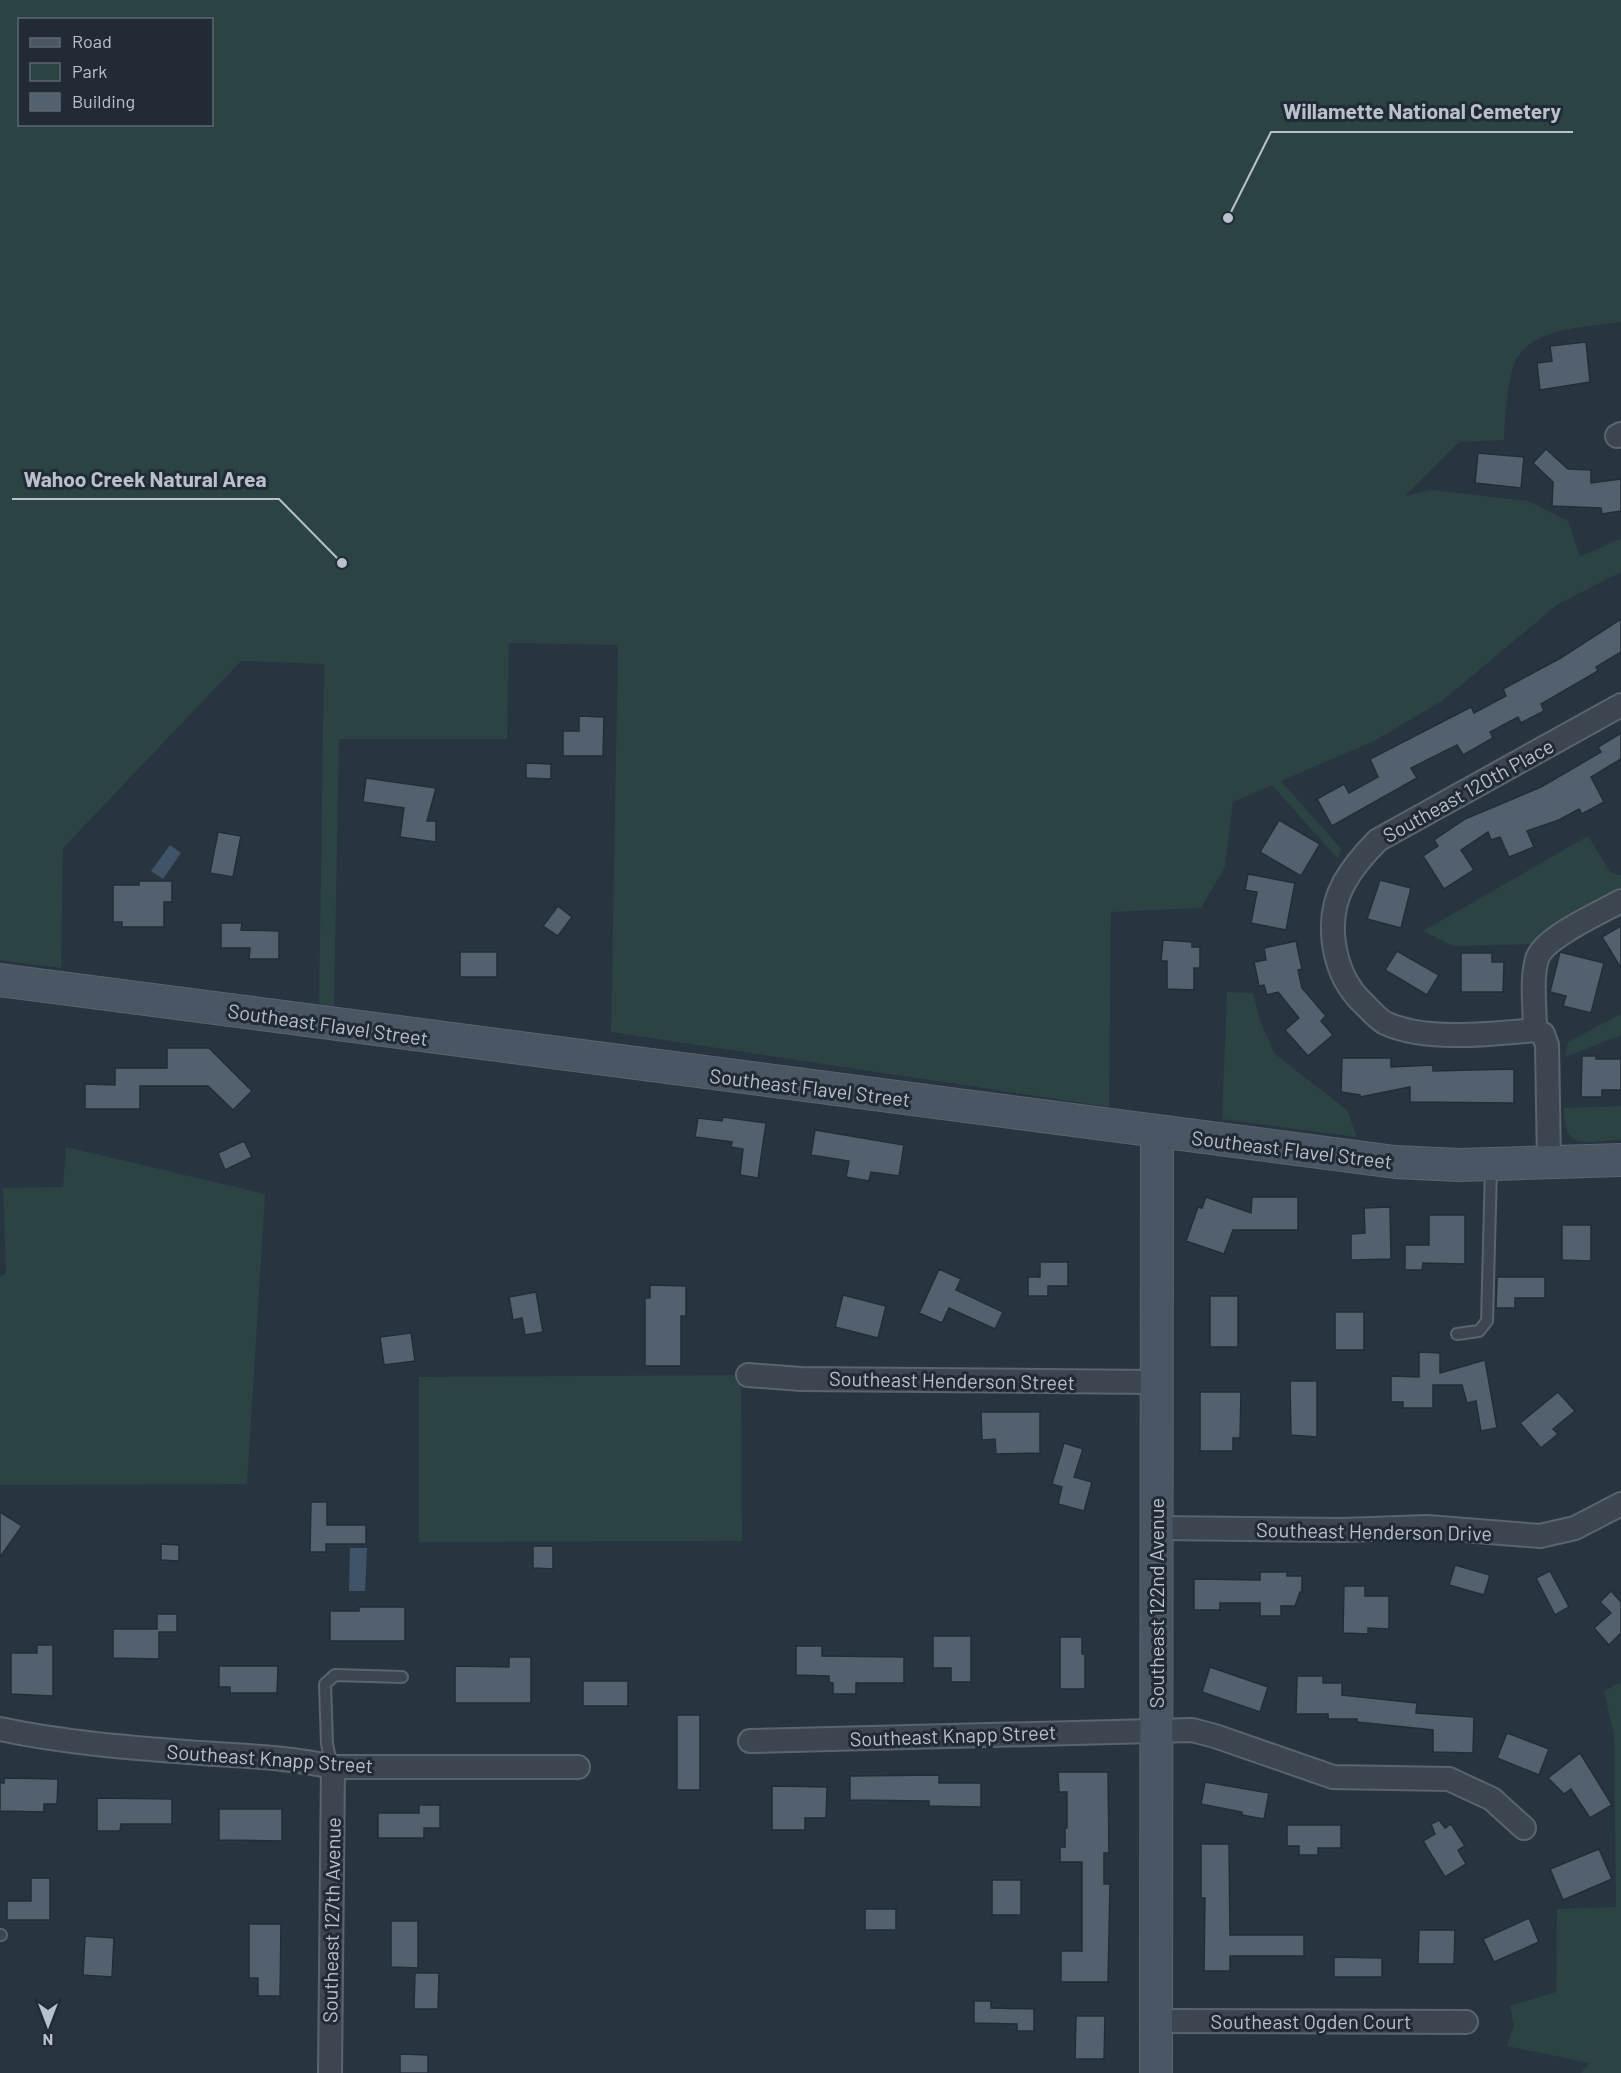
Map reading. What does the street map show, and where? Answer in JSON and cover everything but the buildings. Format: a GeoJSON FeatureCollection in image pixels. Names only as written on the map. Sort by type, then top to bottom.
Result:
{"type":"FeatureCollection","features":[{"type":"Feature","properties":{"kind":"street","name":"Southeast 120th Place"},"geometry":{"type":"LineString","coordinates":[[1535,1030],[1420,1033],[1384,1022],[1355,996],[1343,977],[1334,948],[1336,903],[1344,884],[1363,855],[1378,840],[1621,705]]}},
{"type":"Feature","properties":{"kind":"street"},"geometry":{"type":"LineString","coordinates":[[1549,1162],[1547,1045],[1543,1034],[1535,1030],[1535,973],[1542,950],[1555,939],[1621,901]]}},
{"type":"Feature","properties":{"kind":"street","name":"Southeast Flavel Street"},"geometry":{"type":"LineString","coordinates":[[0,980],[1395,1162],[1435,1166],[1621,1160]]}},
{"type":"Feature","properties":{"kind":"street","name":"Southeast 122nd Avenue"},"geometry":{"type":"LineString","coordinates":[[1156,2073],[1157,1132]]}},
{"type":"Feature","properties":{"kind":"street","name":"Southeast Henderson Street"},"geometry":{"type":"LineString","coordinates":[[748,1375],[801,1379],[1156,1382]]}},
{"type":"Feature","properties":{"kind":"street","name":"Southeast Henderson Drive"},"geometry":{"type":"LineString","coordinates":[[1156,1528],[1343,1530],[1427,1527],[1540,1536],[1575,1528],[1621,1504]]}},
{"type":"Feature","properties":{"kind":"street","name":"Southeast Knapp Street"},"geometry":{"type":"LineString","coordinates":[[0,1728],[28,1735],[153,1749],[302,1760],[333,1767],[578,1767]]}},
{"type":"Feature","properties":{"kind":"street","name":"Southeast Knapp Street"},"geometry":{"type":"LineString","coordinates":[[750,1741],[1156,1729],[1192,1730],[1333,1777],[1449,1779],[1492,1799],[1524,1828]]}},
{"type":"Feature","properties":{"kind":"street","name":"Southeast 127th Avenue"},"geometry":{"type":"LineString","coordinates":[[330,2073],[333,1767]]}},
{"type":"Feature","properties":{"kind":"street","name":"Southeast Ogden Court"},"geometry":{"type":"LineString","coordinates":[[1155,2021],[1466,2022]]}},
{"type":"Feature","properties":{"kind":"lane"},"geometry":{"type":"LineString","coordinates":[[1457,1334],[1479,1331],[1487,1321],[1492,1164]]}},
{"type":"Feature","properties":{"kind":"lane"},"geometry":{"type":"LineString","coordinates":[[333,1767],[327,1744],[325,1684],[335,1676],[402,1677]]}},
{"type":"Feature","properties":{"kind":"green space"},"geometry":{"type":"Polygon","coordinates":[[[0,0],[1621,0],[1621,322],[1553,333],[1529,344],[1520,353],[1512,371],[1504,440],[1459,442],[1405,496],[1432,490],[1528,501],[1568,521],[1580,557],[1621,538],[1621,572],[1558,604],[1442,701],[1374,741],[1281,781],[1342,850],[1337,858],[1272,785],[1233,802],[1225,867],[1201,908],[1111,912],[1109,1107],[611,1032],[618,645],[509,643],[507,739],[339,739],[334,1006],[319,1004],[324,664],[241,661],[63,848],[61,968],[0,960],[0,0]]]}},
{"type":"Feature","properties":{"kind":"green space"},"geometry":{"type":"Polygon","coordinates":[[[1588,836],[1610,872],[1621,875],[1621,895],[1536,944],[1453,946],[1423,931],[1588,836]]]}},
{"type":"Feature","properties":{"kind":"green space"},"geometry":{"type":"Polygon","coordinates":[[[1227,992],[1253,993],[1259,1018],[1275,1054],[1347,1110],[1357,1137],[1222,1119],[1227,992]]]}},
{"type":"Feature","properties":{"kind":"green space"},"geometry":{"type":"Polygon","coordinates":[[[1621,1014],[1621,1035],[1565,1057],[1568,1042],[1621,1014]]]}},
{"type":"Feature","properties":{"kind":"green space"},"geometry":{"type":"Polygon","coordinates":[[[1621,1106],[1621,1140],[1579,1141],[1568,1132],[1564,1108],[1621,1106]]]}},
{"type":"Feature","properties":{"kind":"green space"},"geometry":{"type":"Polygon","coordinates":[[[66,1147],[265,1194],[247,1484],[0,1485],[0,1276],[6,1274],[3,1188],[63,1187],[66,1147]]]}},
{"type":"Feature","properties":{"kind":"green space"},"geometry":{"type":"Polygon","coordinates":[[[741,1375],[742,1541],[419,1542],[419,1377],[741,1375]]]}},
{"type":"Feature","properties":{"kind":"green space"},"geometry":{"type":"Polygon","coordinates":[[[1621,1682],[1621,2073],[1581,2073],[1589,2063],[1507,2046],[1514,2026],[1510,2006],[1556,1992],[1557,1909],[1616,1907],[1614,1736],[1604,1691],[1621,1682]]]}},
{"type":"Feature","properties":{"kind":"water"},"geometry":{"type":"Polygon","coordinates":[[[170,845],[181,853],[163,879],[151,871],[170,845]]]}},
{"type":"Feature","properties":{"kind":"water"},"geometry":{"type":"Polygon","coordinates":[[[350,1548],[367,1548],[365,1591],[349,1591],[350,1548]]]}},
{"type":"Feature","properties":{"kind":"place","name":"Willamette National Cemetery"},"geometry":{"type":"Point","coordinates":[1228,218]}},
{"type":"Feature","properties":{"kind":"place","name":"Wahoo Creek Natural Area"},"geometry":{"type":"Point","coordinates":[342,563]}}]}
